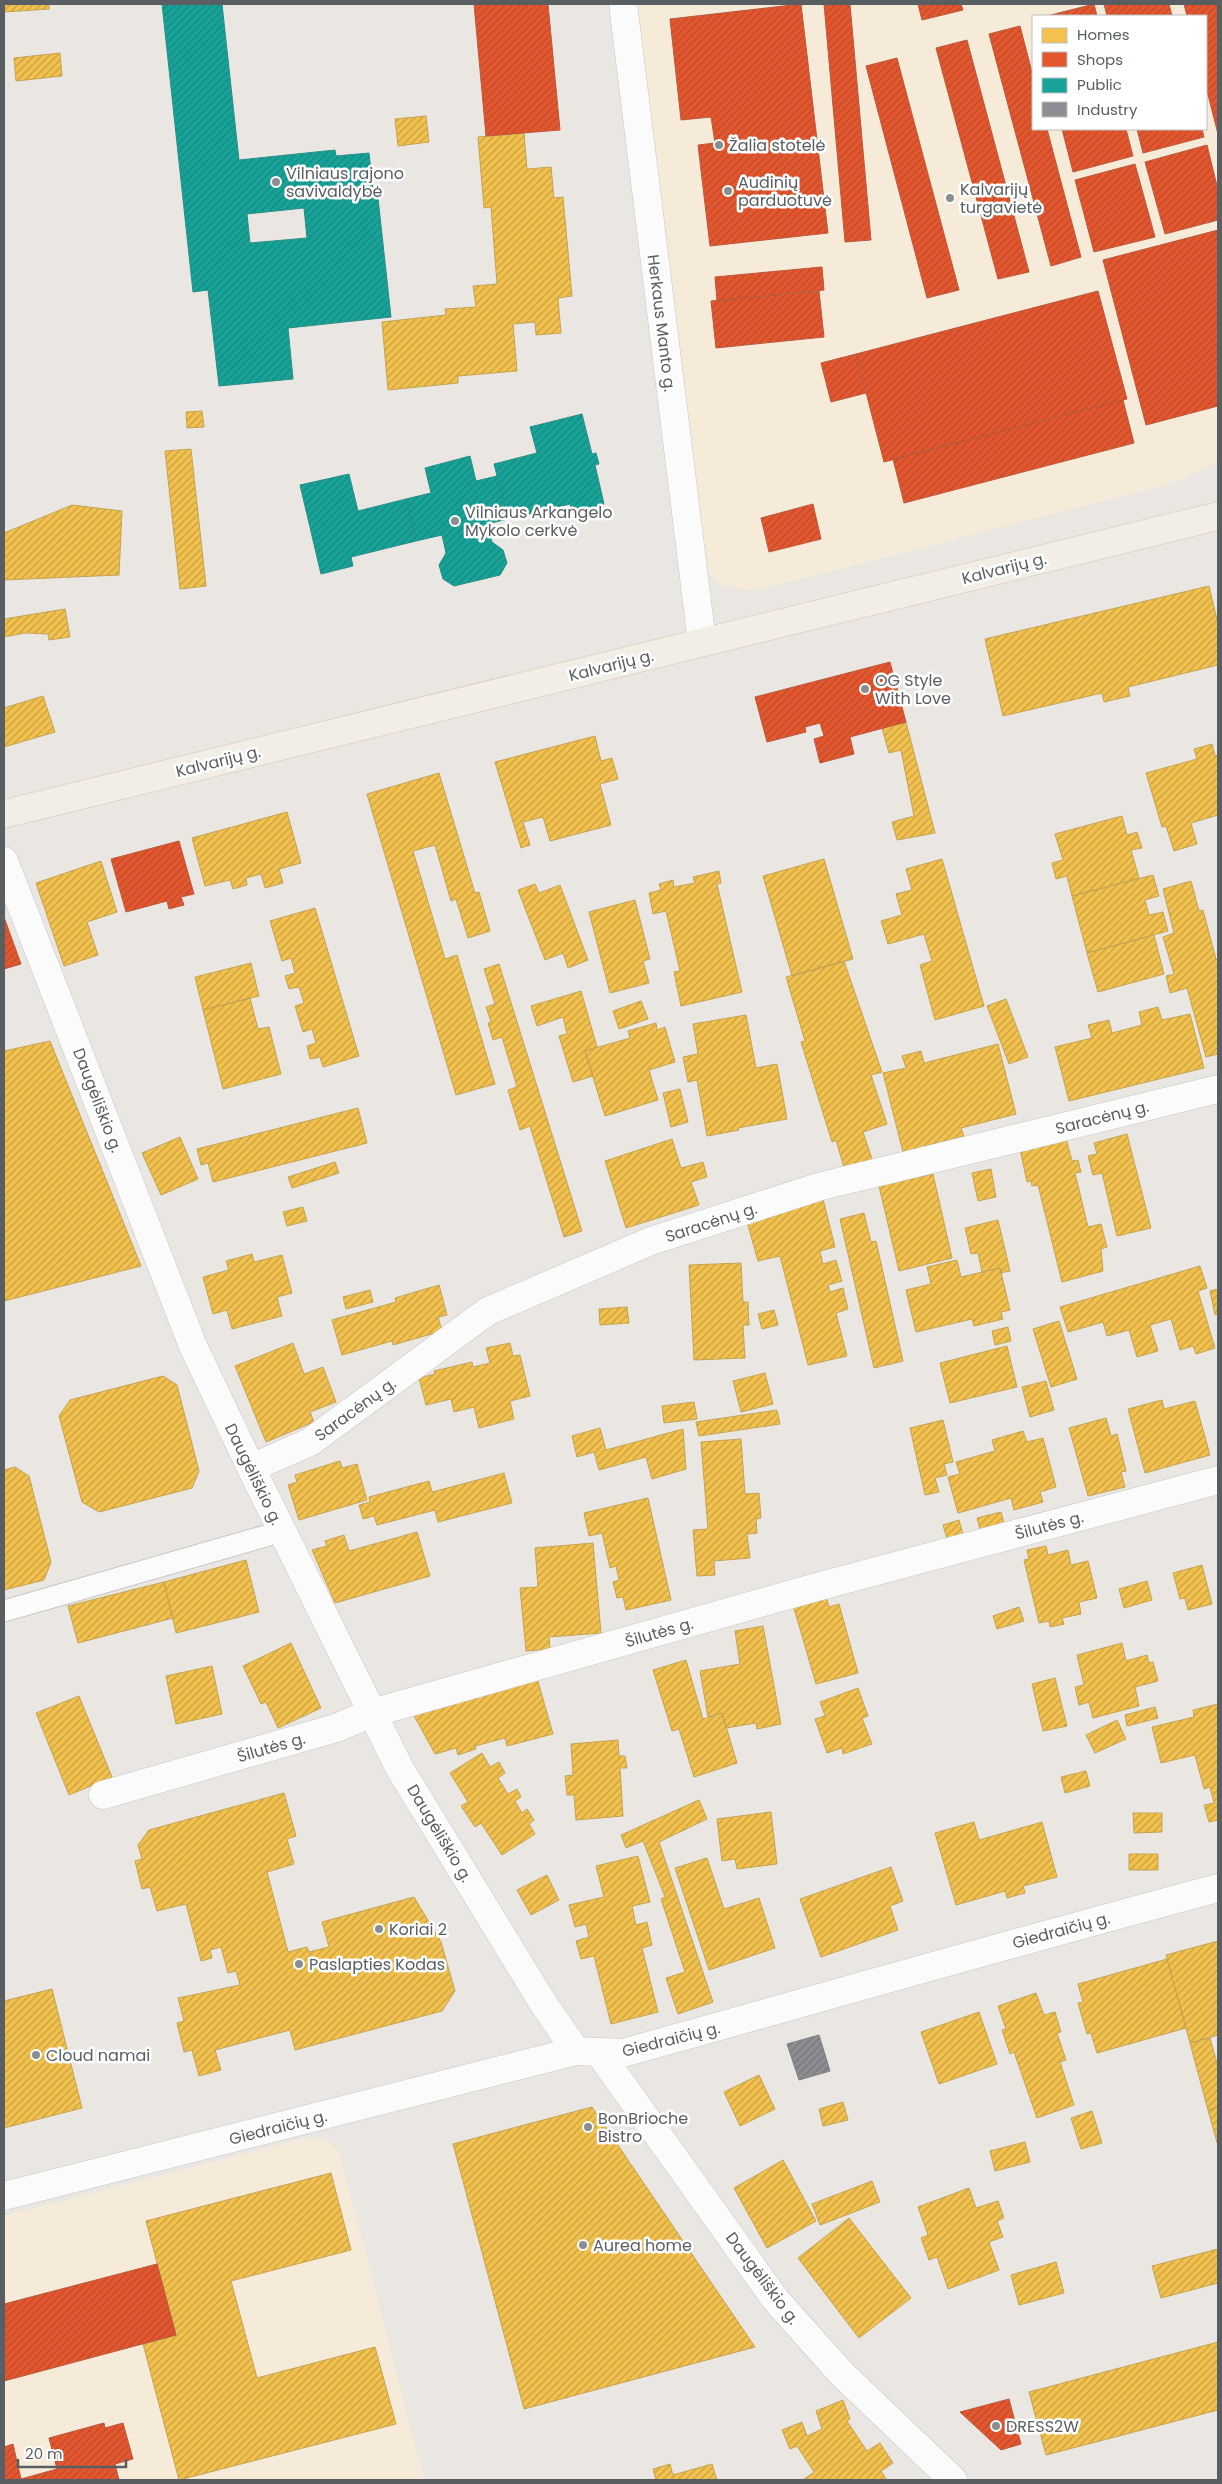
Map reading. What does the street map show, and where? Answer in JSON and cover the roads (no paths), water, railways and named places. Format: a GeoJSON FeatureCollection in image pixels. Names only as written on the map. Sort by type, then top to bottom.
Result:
{"type":"FeatureCollection","features":[{"type":"Feature","properties":{"kind":"main road","name":"Kalvarijų g."},"geometry":{"type":"LineString","coordinates":[[4,814],[1218,516]]}},
{"type":"Feature","properties":{"kind":"street","name":"Herkaus Manto g."},"geometry":{"type":"LineString","coordinates":[[623,4],[702,642]]}},
{"type":"Feature","properties":{"kind":"street","name":"Daugėliškio g."},"geometry":{"type":"LineString","coordinates":[[4,861],[193,1346],[251,1468],[400,1769],[548,2010],[588,2053],[775,2298],[841,2373],[953,2480]]}},
{"type":"Feature","properties":{"kind":"street","name":"Saracėnų g."},"geometry":{"type":"LineString","coordinates":[[251,1468],[310,1442],[488,1311],[652,1242],[818,1187],[1218,1089]]}},
{"type":"Feature","properties":{"kind":"street","name":"Šilutės g."},"geometry":{"type":"LineString","coordinates":[[103,1795],[336,1728],[372,1713],[804,1591],[1218,1480]]}},
{"type":"Feature","properties":{"kind":"street","name":"Giedraičių g."},"geometry":{"type":"LineString","coordinates":[[4,2196],[588,2053],[623,2053],[956,1962],[1024,1939],[1218,1888]]}},
{"type":"Feature","properties":{"kind":"lane"},"geometry":{"type":"LineString","coordinates":[[4,1611],[282,1531]]}},
{"type":"Feature","properties":{"kind":"place","name":"Žalia stotelė"},"geometry":{"type":"Point","coordinates":[719,145]}},
{"type":"Feature","properties":{"kind":"place","name":"Vilniaus rajono savivaldybė"},"geometry":{"type":"Point","coordinates":[276,182]}},
{"type":"Feature","properties":{"kind":"place","name":"Audinių parduotuvė"},"geometry":{"type":"Point","coordinates":[728,191]}},
{"type":"Feature","properties":{"kind":"place","name":"Kalvarijų turgavietė"},"geometry":{"type":"Point","coordinates":[950,198]}},
{"type":"Feature","properties":{"kind":"place","name":"Vilniaus Arkangelo Mykolo cerkvė"},"geometry":{"type":"Point","coordinates":[455,521]}},
{"type":"Feature","properties":{"kind":"place","name":"OG Style With Love"},"geometry":{"type":"Point","coordinates":[865,689]}},
{"type":"Feature","properties":{"kind":"place","name":"Koriai 2"},"geometry":{"type":"Point","coordinates":[379,1929]}},
{"type":"Feature","properties":{"kind":"place","name":"Paslapties Kodas"},"geometry":{"type":"Point","coordinates":[299,1964]}},
{"type":"Feature","properties":{"kind":"place","name":"Cloud namai"},"geometry":{"type":"Point","coordinates":[36,2055]}},
{"type":"Feature","properties":{"kind":"place","name":"BonBrioche Bistro"},"geometry":{"type":"Point","coordinates":[588,2127]}},
{"type":"Feature","properties":{"kind":"place","name":"Aurea home"},"geometry":{"type":"Point","coordinates":[583,2245]}},
{"type":"Feature","properties":{"kind":"place","name":"DRESS2W"},"geometry":{"type":"Point","coordinates":[996,2426]}}]}
